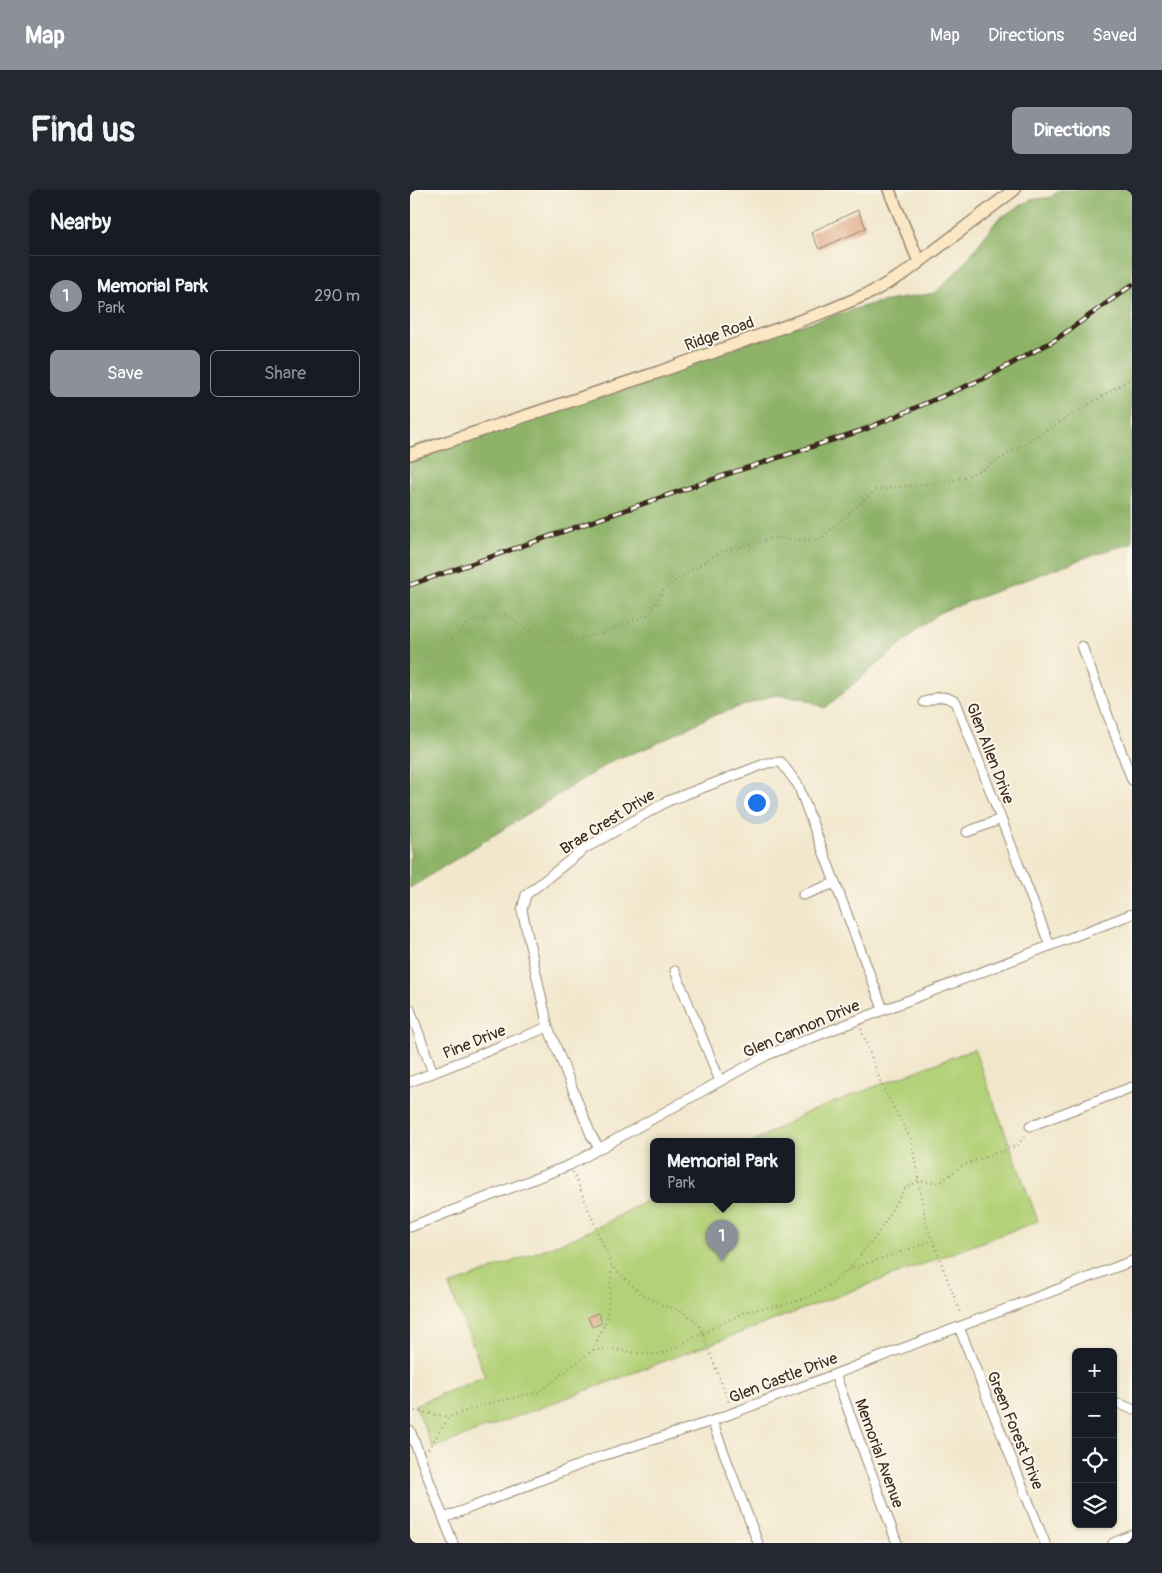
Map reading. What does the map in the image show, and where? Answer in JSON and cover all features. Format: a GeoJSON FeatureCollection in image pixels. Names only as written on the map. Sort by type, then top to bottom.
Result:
{"type":"FeatureCollection","features":[{"type":"Feature","properties":{"kind":"main road"},"geometry":{"type":"LineString","coordinates":[[889,190],[919,262]]}},
{"type":"Feature","properties":{"kind":"main road","name":"Ridge Road"},"geometry":{"type":"LineString","coordinates":[[410,454],[659,372],[827,311],[872,292],[905,273],[1014,190]]}},
{"type":"Feature","properties":{"kind":"street"},"geometry":{"type":"LineString","coordinates":[[1082,646],[1132,780]]}},
{"type":"Feature","properties":{"kind":"street","name":"Glen Allen Drive"},"geometry":{"type":"LineString","coordinates":[[924,702],[946,696],[956,702],[1050,946]]}},
{"type":"Feature","properties":{"kind":"street","name":"Brae Crest Drive"},"geometry":{"type":"LineString","coordinates":[[599,1148],[591,1135],[548,1027],[522,910],[526,895],[584,849],[668,801],[768,762],[781,762],[798,784],[883,1009]]}},
{"type":"Feature","properties":{"kind":"street","name":"Glen Allen Drive"},"geometry":{"type":"LineString","coordinates":[[967,832],[1001,819]]}},
{"type":"Feature","properties":{"kind":"street"},"geometry":{"type":"LineString","coordinates":[[803,895],[835,883]]}},
{"type":"Feature","properties":{"kind":"street","name":"Glen Cannon Drive"},"geometry":{"type":"LineString","coordinates":[[410,1227],[570,1165],[767,1055],[1132,914]]}},
{"type":"Feature","properties":{"kind":"street"},"geometry":{"type":"LineString","coordinates":[[675,971],[720,1081]]}},
{"type":"Feature","properties":{"kind":"street"},"geometry":{"type":"LineString","coordinates":[[410,1009],[433,1073]]}},
{"type":"Feature","properties":{"kind":"street","name":"Pine Drive"},"geometry":{"type":"LineString","coordinates":[[410,1082],[548,1027]]}},
{"type":"Feature","properties":{"kind":"street"},"geometry":{"type":"LineString","coordinates":[[1030,1126],[1132,1087]]}},
{"type":"Feature","properties":{"kind":"street","name":"Glen Castle Drive"},"geometry":{"type":"LineString","coordinates":[[444,1518],[602,1456],[712,1421],[1132,1260]]}},
{"type":"Feature","properties":{"kind":"street","name":"Green Forest Drive"},"geometry":{"type":"LineString","coordinates":[[962,1326],[1045,1543]]}},
{"type":"Feature","properties":{"kind":"street","name":"Memorial Avenue"},"geometry":{"type":"LineString","coordinates":[[835,1374],[897,1543]]}},
{"type":"Feature","properties":{"kind":"street"},"geometry":{"type":"LineString","coordinates":[[1120,1404],[1132,1409]]}},
{"type":"Feature","properties":{"kind":"street"},"geometry":{"type":"LineString","coordinates":[[712,1421],[756,1542]]}},
{"type":"Feature","properties":{"kind":"street"},"geometry":{"type":"LineString","coordinates":[[410,1430],[454,1543]]}},
{"type":"Feature","properties":{"kind":"street"},"geometry":{"type":"LineString","coordinates":[[1113,1543],[1132,1535]]}},
{"type":"Feature","properties":{"kind":"path"},"geometry":{"type":"LineString","coordinates":[[410,664],[432,657],[470,621],[507,615],[524,627],[554,643],[596,635],[650,614],[664,588],[720,552],[773,538],[819,540],[875,490],[956,480],[983,469],[1132,378]]}},
{"type":"Feature","properties":{"kind":"path"},"geometry":{"type":"LineString","coordinates":[[858,1019],[882,1086],[911,1140],[926,1223],[962,1326]]}},
{"type":"Feature","properties":{"kind":"path"},"geometry":{"type":"LineString","coordinates":[[593,1350],[612,1349],[636,1353],[661,1354],[747,1311],[793,1303],[821,1291],[848,1270],[876,1235],[904,1189],[918,1181],[940,1182],[961,1166],[1018,1145],[1030,1126]]}},
{"type":"Feature","properties":{"kind":"path"},"geometry":{"type":"LineString","coordinates":[[570,1165],[612,1266],[640,1292],[662,1305],[682,1311],[700,1324],[733,1412]]}},
{"type":"Feature","properties":{"kind":"path"},"geometry":{"type":"LineString","coordinates":[[848,1270],[933,1241]]}},
{"type":"Feature","properties":{"kind":"path"},"geometry":{"type":"LineString","coordinates":[[410,1410],[449,1417],[486,1404],[539,1392],[593,1350],[608,1318],[612,1266]]}},
{"type":"Feature","properties":{"kind":"path"},"geometry":{"type":"LineString","coordinates":[[421,1459],[449,1417]]}},
{"type":"Feature","properties":{"kind":"green space"},"geometry":{"type":"Polygon","coordinates":[[[1059,190],[1132,190],[1132,543],[1084,558],[938,613],[825,708],[803,698],[775,695],[709,717],[652,746],[613,760],[410,888],[410,448],[427,442],[502,425],[761,337],[875,303],[935,293],[962,266],[998,219],[1030,200],[1051,197],[1059,190]]]}},
{"type":"Feature","properties":{"kind":"green space"},"geometry":{"type":"Polygon","coordinates":[[[974,1049],[1038,1221],[433,1448],[415,1405],[485,1376],[449,1286],[576,1237],[650,1199],[650,1203],[795,1203],[795,1138],[759,1138],[806,1113],[974,1049]]]}},
{"type":"Feature","properties":{"kind":"building"},"geometry":{"type":"Polygon","coordinates":[[[858,210],[866,228],[819,249],[811,232],[858,210]]]}},
{"type":"Feature","properties":{"kind":"building"},"geometry":{"type":"Polygon","coordinates":[[[598,1313],[602,1323],[592,1327],[588,1317],[598,1313]]]}},
{"type":"Feature","properties":{"kind":"railway"},"geometry":{"type":"LineString","coordinates":[[410,585],[737,471],[866,429],[985,378],[1055,340],[1132,285]]}},
{"type":"Feature","properties":{"kind":"place","name":"Memorial Park"},"geometry":{"type":"Point","coordinates":[722,1261]}}]}
